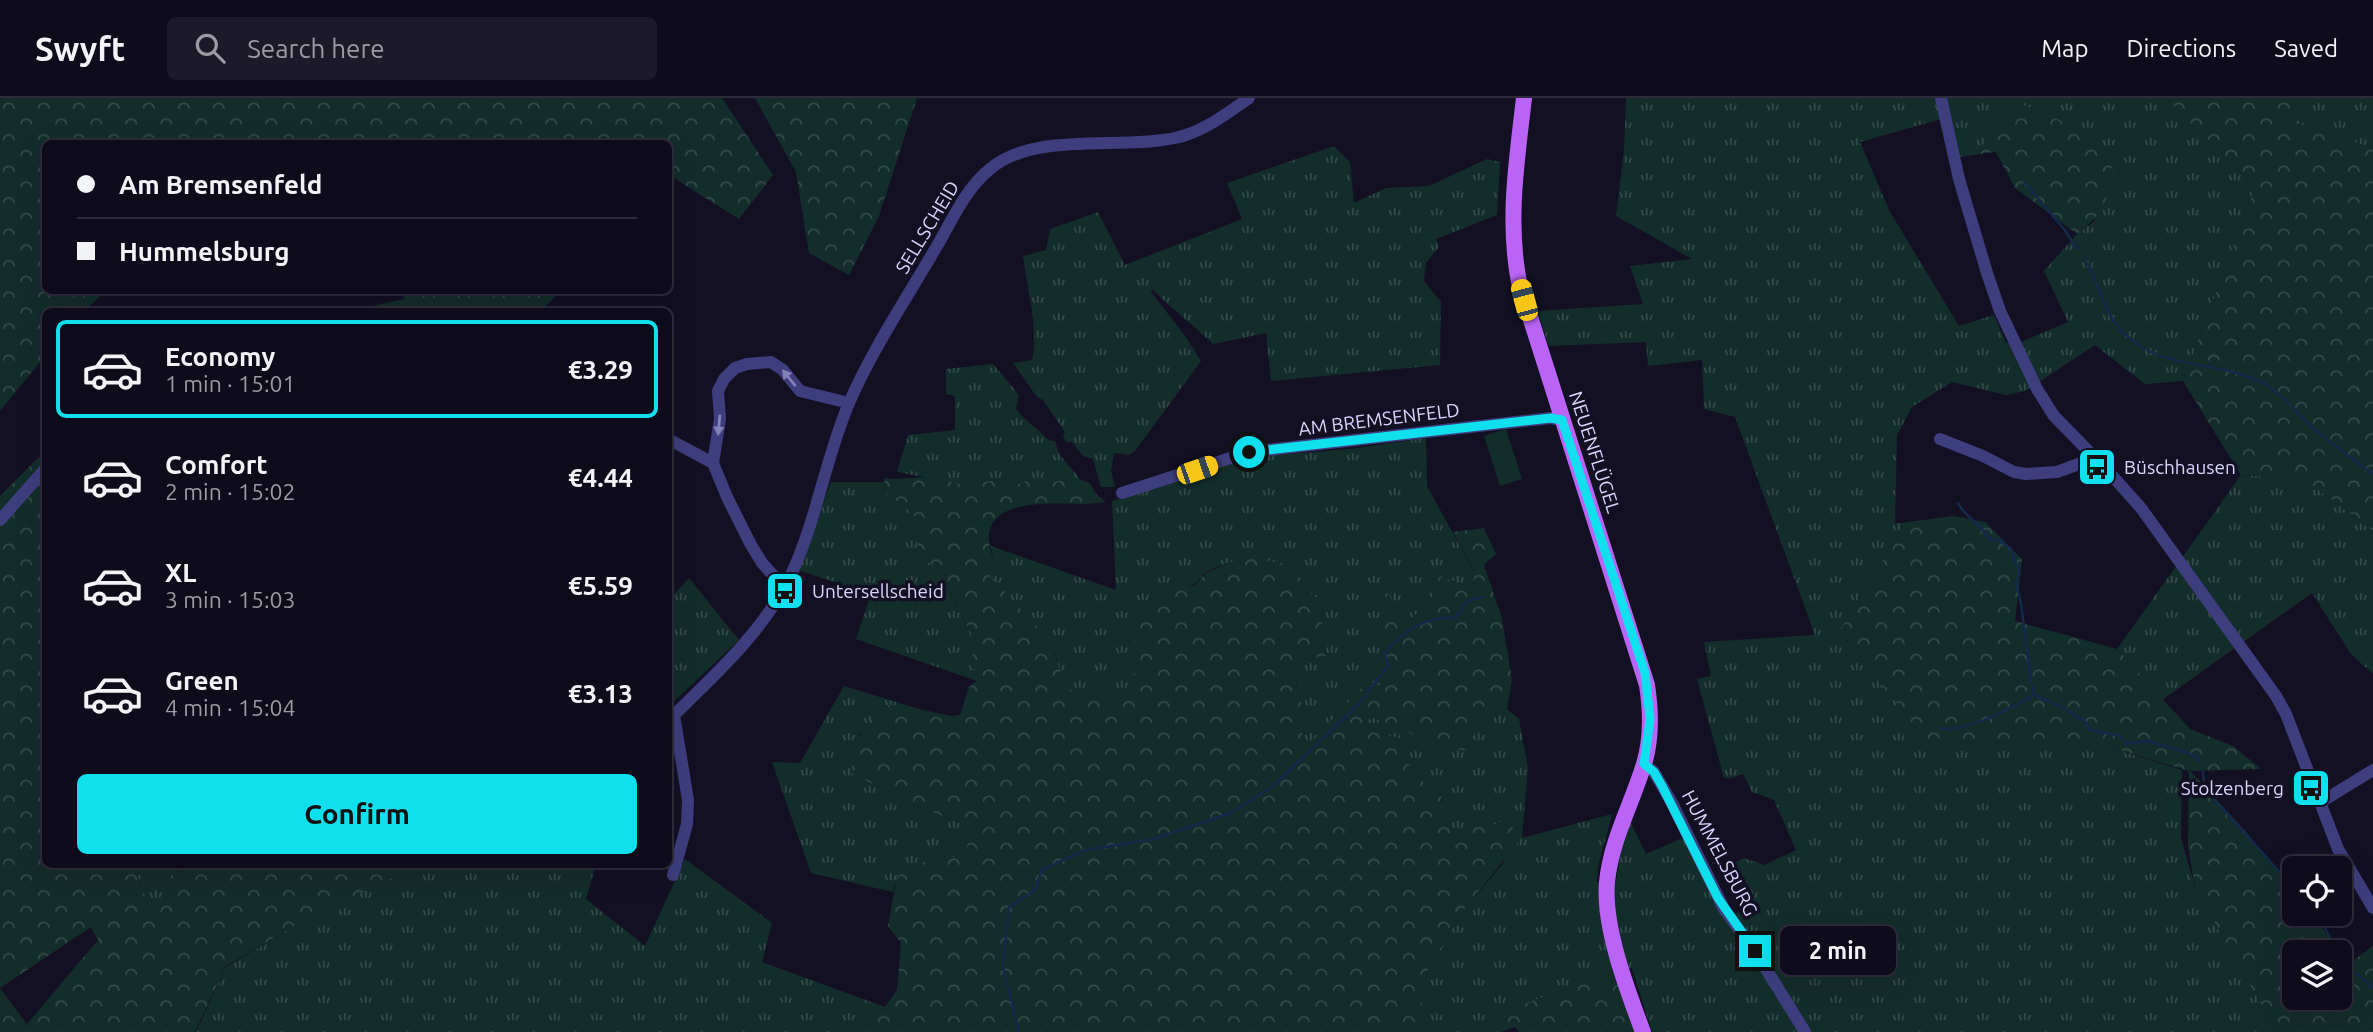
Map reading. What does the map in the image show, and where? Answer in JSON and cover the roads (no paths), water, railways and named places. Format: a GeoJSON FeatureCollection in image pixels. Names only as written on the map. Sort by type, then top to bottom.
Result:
{"type":"FeatureCollection","features":[{"type":"Feature","properties":{"kind":"main road","name":"NEUENFLÜGEL"},"geometry":{"type":"LineString","coordinates":[[1524,98],[1513,200],[1514,253],[1524,300],[1645,673],[1650,719],[1644,764],[1611,857],[1606,884],[1617,951],[1643,1032]]}},
{"type":"Feature","properties":{"kind":"street","name":"SELLSCHEID"},"geometry":{"type":"LineString","coordinates":[[673,875],[687,824],[688,800],[674,715],[747,641],[774,605],[816,512],[849,403],[889,328],[964,200],[982,176],[1015,153],[1033,148],[1126,143],[1182,136],[1208,125],[1249,98]]}},
{"type":"Feature","properties":{"kind":"street"},"geometry":{"type":"LineString","coordinates":[[1941,98],[1959,178],[2000,311],[2031,377],[2053,415],[2123,486],[2158,531],[2276,696],[2286,714],[2347,867],[2373,908]]}},
{"type":"Feature","properties":{"kind":"street"},"geometry":{"type":"LineString","coordinates":[[784,587],[756,553],[713,463],[720,419],[718,391],[735,368],[771,362],[783,370],[796,387],[806,394],[849,403]]}},
{"type":"Feature","properties":{"kind":"street","name":"AM BREMSENFELD"},"geometry":{"type":"LineString","coordinates":[[1122,493],[1249,452],[1551,418],[1562,420]]}},
{"type":"Feature","properties":{"kind":"street"},"geometry":{"type":"LineString","coordinates":[[1940,439],[2014,472],[2026,474],[2057,472],[2095,458]]}},
{"type":"Feature","properties":{"kind":"street"},"geometry":{"type":"LineString","coordinates":[[672,441],[713,463]]}},
{"type":"Feature","properties":{"kind":"street"},"geometry":{"type":"LineString","coordinates":[[0,520],[42,473]]}},
{"type":"Feature","properties":{"kind":"street","name":"HUMMELSBURG"},"geometry":{"type":"LineString","coordinates":[[1644,764],[1654,772],[1672,803],[1724,909],[1755,951],[1805,1032]]}},
{"type":"Feature","properties":{"kind":"street"},"geometry":{"type":"LineString","coordinates":[[2321,802],[2373,770]]}},
{"type":"Feature","properties":{"kind":"waterway"},"geometry":{"type":"LineString","coordinates":[[2024,182],[2064,229],[2077,249]]}},
{"type":"Feature","properties":{"kind":"waterway"},"geometry":{"type":"LineString","coordinates":[[2085,260],[2110,315],[2130,339],[2166,358],[2225,370],[2265,384],[2313,428],[2373,474]]}},
{"type":"Feature","properties":{"kind":"waterway"},"geometry":{"type":"LineString","coordinates":[[1958,503],[1989,539],[1999,540],[2011,549],[2019,572],[2016,583],[2035,695],[2084,720],[2090,730],[2121,736],[2125,744],[2148,741],[2194,755],[2198,761]]}},
{"type":"Feature","properties":{"kind":"waterway"},"geometry":{"type":"LineString","coordinates":[[1019,1032],[1003,967],[1009,907],[1035,890],[1042,870],[1085,850],[1154,839],[1231,813],[1273,786],[1358,705],[1388,666],[1385,652],[1400,638],[1425,622],[1455,618],[1467,601],[1484,597]]}},
{"type":"Feature","properties":{"kind":"waterway"},"geometry":{"type":"LineString","coordinates":[[1940,728],[1951,729],[1975,723],[2034,695]]}},
{"type":"Feature","properties":{"kind":"waterway"},"geometry":{"type":"LineString","coordinates":[[2203,771],[2204,788],[2282,875]]}},
{"type":"Feature","properties":{"kind":"waterway"},"geometry":{"type":"LineString","coordinates":[[2324,926],[2331,940]]}},
{"type":"Feature","properties":{"kind":"waterway"},"geometry":{"type":"LineString","coordinates":[[2352,970],[2373,988]]}},
{"type":"Feature","properties":{"kind":"place","name":"Büschhausen"},"geometry":{"type":"Point","coordinates":[2097,467]}},
{"type":"Feature","properties":{"kind":"place","name":"Untersellscheid"},"geometry":{"type":"Point","coordinates":[785,591]}},
{"type":"Feature","properties":{"kind":"place","name":"Stolzenberg"},"geometry":{"type":"Point","coordinates":[2311,788]}}]}
